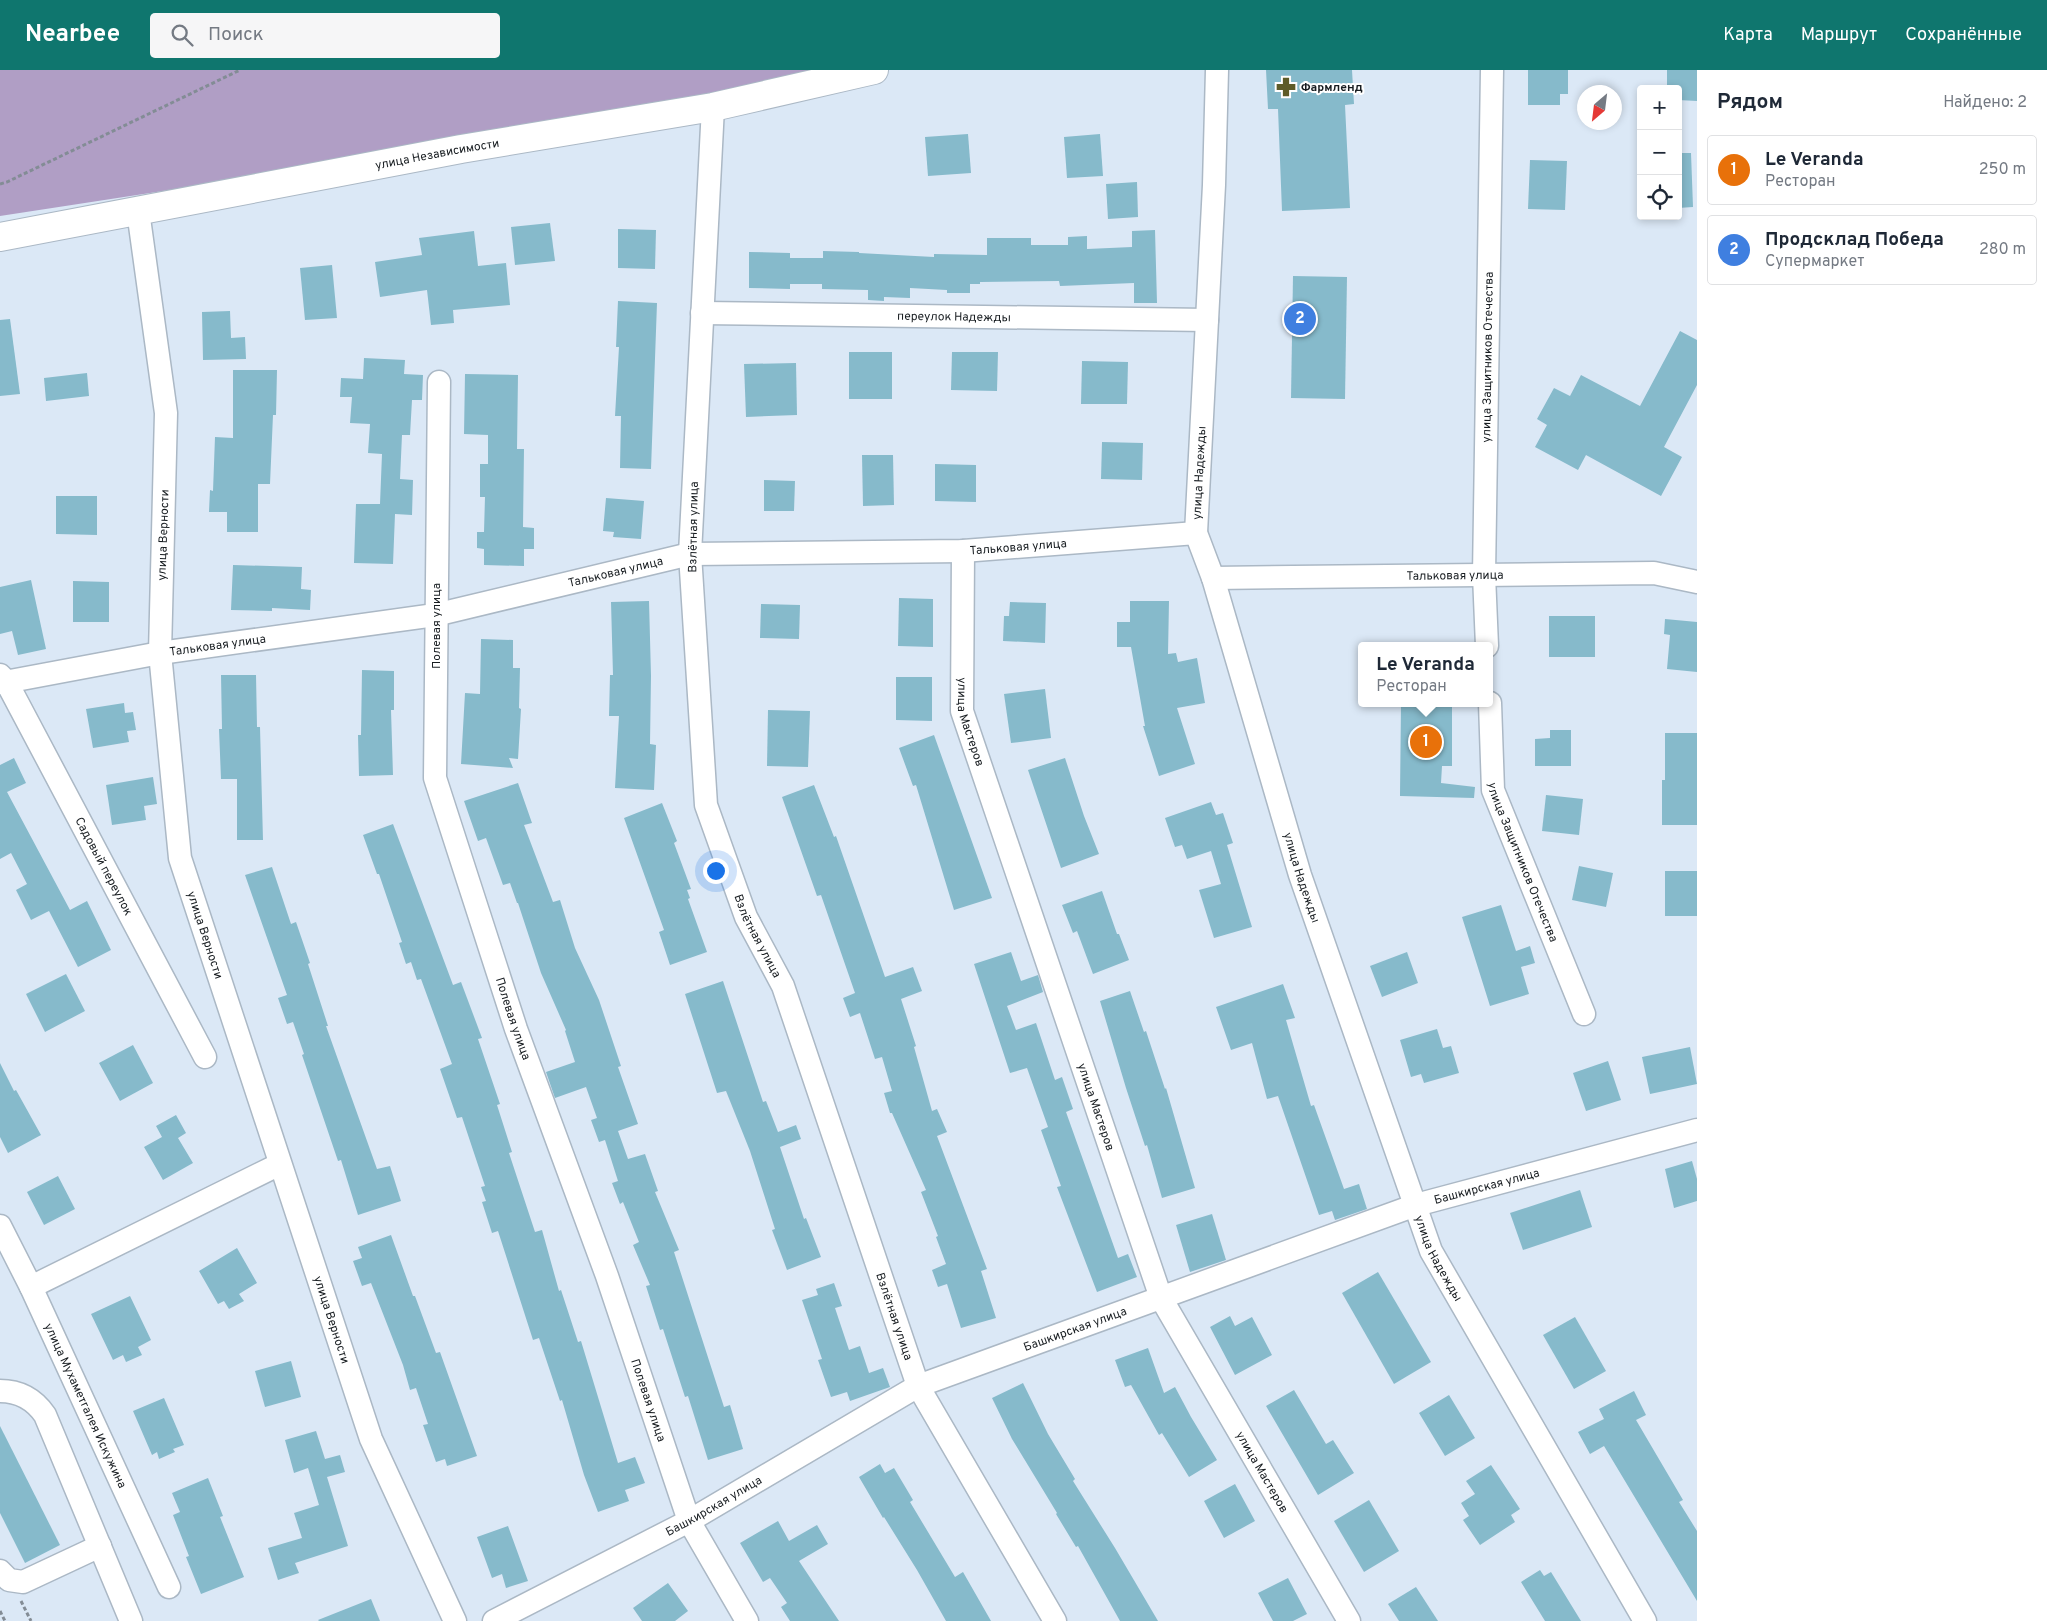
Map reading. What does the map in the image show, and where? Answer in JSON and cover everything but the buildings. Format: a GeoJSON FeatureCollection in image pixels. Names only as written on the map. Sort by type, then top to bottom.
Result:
{"type":"FeatureCollection","features":[{"type":"Feature","properties":{"kind":"main road","name":"улица Независимости"},"geometry":{"type":"LineString","coordinates":[[0,237],[461,148],[713,107],[874,70]]}},
{"type":"Feature","properties":{"kind":"street","name":"улица Надежды"},"geometry":{"type":"LineString","coordinates":[[1217,70],[1196,533],[1213,578],[1300,875],[1431,1251],[1644,1621]]}},
{"type":"Feature","properties":{"kind":"street","name":"улица Защитников Отечества"},"geometry":{"type":"LineString","coordinates":[[1487,642],[1484,575],[1492,70]]}},
{"type":"Feature","properties":{"kind":"street","name":"Взлётная улица"},"geometry":{"type":"LineString","coordinates":[[713,107],[690,554],[706,805],[746,917],[783,986],[918,1386],[1056,1621]]}},
{"type":"Feature","properties":{"kind":"street","name":"улица Верности"},"geometry":{"type":"LineString","coordinates":[[138,211],[166,413],[160,653],[180,858],[371,1439],[455,1621]]}},
{"type":"Feature","properties":{"kind":"street","name":"переулок Надежды"},"geometry":{"type":"LineString","coordinates":[[702,313],[1207,320]]}},
{"type":"Feature","properties":{"kind":"street","name":"Полевая улица"},"geometry":{"type":"LineString","coordinates":[[439,382],[435,778],[516,1029],[607,1276],[689,1520],[747,1621]]}},
{"type":"Feature","properties":{"kind":"street","name":"Тальковая улица"},"geometry":{"type":"LineString","coordinates":[[2,680],[160,653],[436,615],[690,554],[963,551],[1196,533]]}},
{"type":"Feature","properties":{"kind":"street","name":"улица Мастеров"},"geometry":{"type":"LineString","coordinates":[[963,551],[962,712],[1160,1298],[1350,1621]]}},
{"type":"Feature","properties":{"kind":"street","name":"Тальковая улица"},"geometry":{"type":"LineString","coordinates":[[1213,578],[1654,573],[1697,582]]}},
{"type":"Feature","properties":{"kind":"street","name":"Садовый переулок"},"geometry":{"type":"LineString","coordinates":[[2,680],[205,1058]]}},
{"type":"Feature","properties":{"kind":"street","name":"улица Защитников Отечества"},"geometry":{"type":"LineString","coordinates":[[1490,707],[1494,790],[1584,1014]]}},
{"type":"Feature","properties":{"kind":"street","name":"Башкирская улица"},"geometry":{"type":"LineString","coordinates":[[494,1621],[689,1520],[918,1386],[1416,1205],[1697,1130]]}},
{"type":"Feature","properties":{"kind":"street"},"geometry":{"type":"LineString","coordinates":[[31,1287],[280,1164]]}},
{"type":"Feature","properties":{"kind":"street","name":"улица Мухаметгалея Искужина"},"geometry":{"type":"LineString","coordinates":[[0,1226],[31,1287],[169,1587]]}},
{"type":"Feature","properties":{"kind":"street"},"geometry":{"type":"LineString","coordinates":[[0,1391],[16,1392],[25,1396],[33,1401],[45,1415],[131,1621]]}},
{"type":"Feature","properties":{"kind":"street"},"geometry":{"type":"LineString","coordinates":[[0,1571],[9,1580],[23,1582],[100,1546]]}},
{"type":"Feature","properties":{"kind":"path"},"geometry":{"type":"LineString","coordinates":[[0,184],[240,70]]}},
{"type":"Feature","properties":{"kind":"path"},"geometry":{"type":"LineString","coordinates":[[0,1611],[5,1621]]}},
{"type":"Feature","properties":{"kind":"shaded area"},"geometry":{"type":"Polygon","coordinates":[[[0,70],[852,70],[713,107],[0,216],[0,70]]]}},
{"type":"Feature","properties":{"kind":"place","name":"Фармленд"},"geometry":{"type":"Point","coordinates":[1286,87]}},
{"type":"Feature","properties":{"kind":"place","name":"Продсклад Победа"},"geometry":{"type":"Point","coordinates":[1300,319]}},
{"type":"Feature","properties":{"kind":"place","name":"Le Veranda"},"geometry":{"type":"Point","coordinates":[1426,742]}}]}
